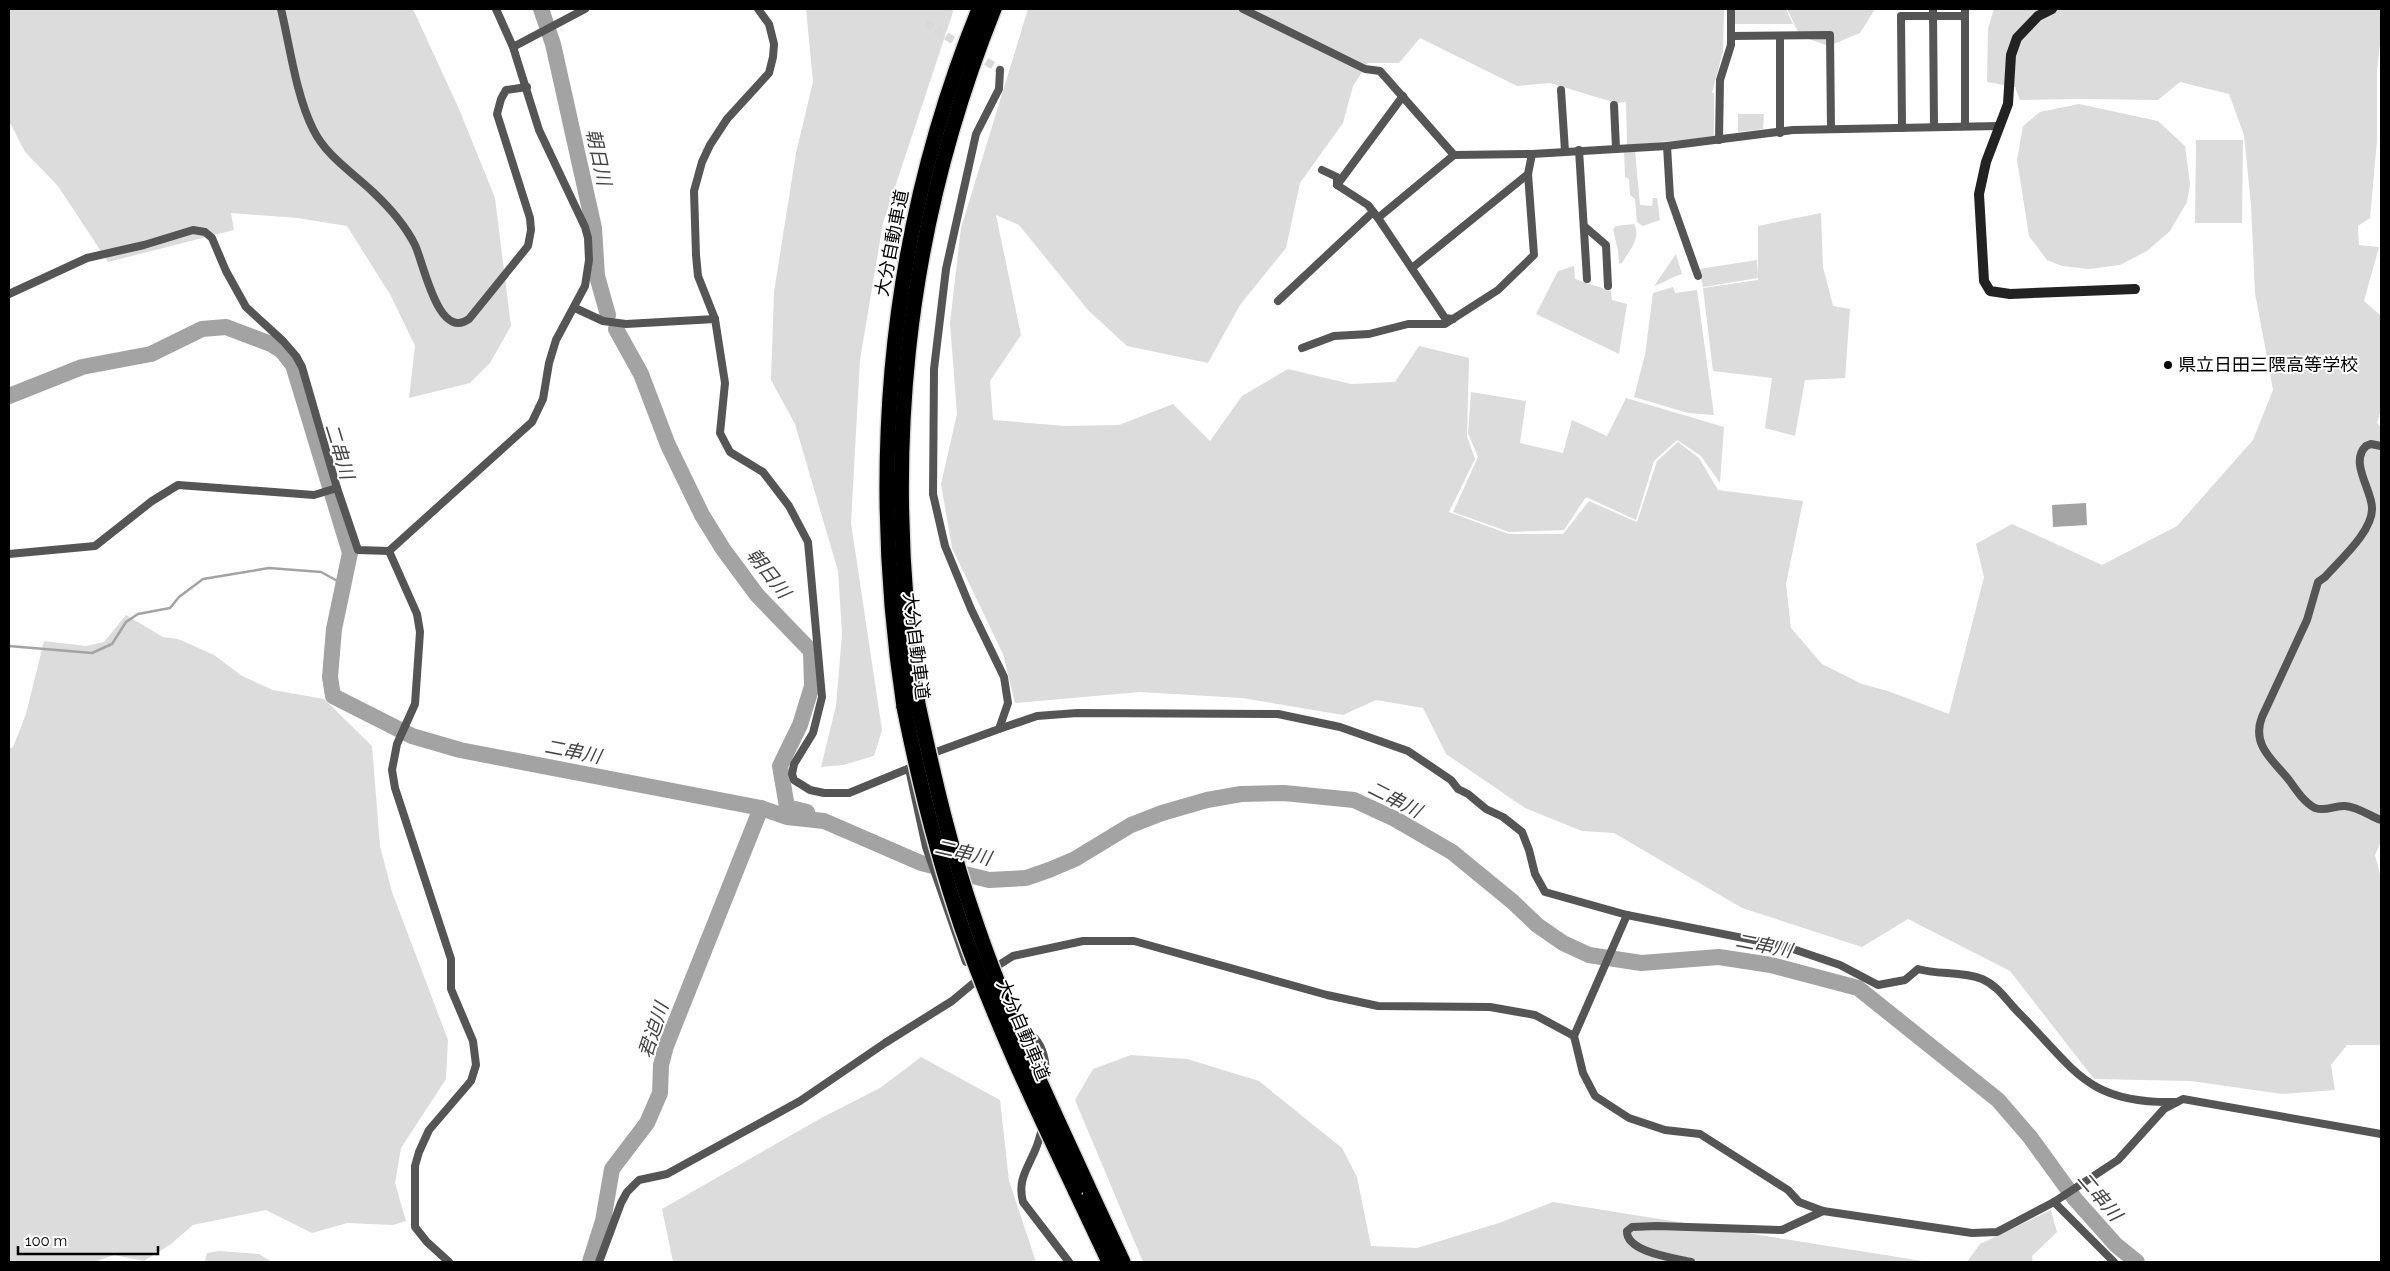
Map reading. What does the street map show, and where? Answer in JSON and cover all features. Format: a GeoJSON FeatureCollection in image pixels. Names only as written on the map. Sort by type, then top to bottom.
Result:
{"type":"FeatureCollection","features":[{"type":"Feature","properties":{"kind":"highway","name":"大分自動車道"},"geometry":{"type":"LineString","coordinates":[[911,706],[888,578],[886,504],[894,342],[910,239],[932,147],[949,88],[979,9]]}},
{"type":"Feature","properties":{"kind":"highway","name":"大分自動車道"},"geometry":{"type":"LineString","coordinates":[[994,9],[945,150],[918,271],[908,341],[900,504],[911,706],[918,773],[938,854],[962,929],[1006,1038],[1082,1190],[1123,1262]]}},
{"type":"Feature","properties":{"kind":"highway","name":"大分自動車道"},"geometry":{"type":"LineString","coordinates":[[1082,1190],[1109,1262]]}},
{"type":"Feature","properties":{"kind":"street"},"geometry":{"type":"LineString","coordinates":[[281,9],[302,96],[314,131],[331,155],[373,192],[406,232],[415,246],[441,313],[450,322],[458,324],[469,319],[528,246],[531,230],[530,218],[497,114],[501,99],[506,90],[527,87]]}},
{"type":"Feature","properties":{"kind":"street"},"geometry":{"type":"LineString","coordinates":[[9,294],[87,258],[144,245],[192,230],[205,232],[212,238],[226,271],[246,308],[296,356],[302,367],[337,488],[358,550],[389,551],[532,422],[543,399],[549,364],[556,340],[575,308],[585,286],[589,260],[588,238],[539,130],[530,107],[527,87],[513,47],[496,9]]}},
{"type":"Feature","properties":{"kind":"street"},"geometry":{"type":"LineString","coordinates":[[513,47],[585,9]]}},
{"type":"Feature","properties":{"kind":"street"},"geometry":{"type":"LineString","coordinates":[[758,9],[769,24],[774,44],[769,73],[727,119],[710,145],[694,191],[698,276],[715,319],[725,383],[720,433],[730,452],[763,472],[789,506],[808,542],[822,697],[813,733],[794,764],[792,774],[794,780],[802,786],[824,793],[849,793],[934,757],[936,752],[1037,716],[1077,713],[1278,714],[1340,727],[1408,751],[1450,780],[1458,789],[1468,794],[1486,809],[1503,817],[1522,832],[1535,874],[1545,892],[1627,915],[1784,946],[1840,965],[1878,985],[1906,980],[1918,970],[1982,979],[1998,990],[2047,1045],[2087,1082],[2122,1098],[2151,1102],[2176,1102]]}},
{"type":"Feature","properties":{"kind":"street"},"geometry":{"type":"LineString","coordinates":[[1243,9],[1365,69],[1380,71],[1454,155]]}},
{"type":"Feature","properties":{"kind":"street"},"geometry":{"type":"LineString","coordinates":[[1718,140],[1720,80],[1731,45],[1731,9]]}},
{"type":"Feature","properties":{"kind":"street"},"geometry":{"type":"LineString","coordinates":[[2052,9],[2038,16],[2017,38],[2011,54],[2008,104],[1981,178],[1979,194],[1984,281],[1990,291],[2010,294],[2135,289]]}},
{"type":"Feature","properties":{"kind":"street"},"geometry":{"type":"LineString","coordinates":[[1902,128],[1901,16],[1933,12],[1965,12],[1965,126]]}},
{"type":"Feature","properties":{"kind":"street"},"geometry":{"type":"LineString","coordinates":[[1933,12],[1934,127]]}},
{"type":"Feature","properties":{"kind":"street"},"geometry":{"type":"LineString","coordinates":[[1731,36],[1830,35],[1831,130]]}},
{"type":"Feature","properties":{"kind":"street"},"geometry":{"type":"LineString","coordinates":[[1780,36],[1780,133]]}},
{"type":"Feature","properties":{"kind":"street"},"geometry":{"type":"LineString","coordinates":[[999,729],[1008,703],[1004,677],[971,609],[945,546],[934,484],[934,369],[946,269],[976,134],[999,89],[1000,70]]}},
{"type":"Feature","properties":{"kind":"street"},"geometry":{"type":"LineString","coordinates":[[1561,90],[1565,151]]}},
{"type":"Feature","properties":{"kind":"street"},"geometry":{"type":"LineString","coordinates":[[1337,185],[1403,96]]}},
{"type":"Feature","properties":{"kind":"street"},"geometry":{"type":"LineString","coordinates":[[1614,105],[1616,148]]}},
{"type":"Feature","properties":{"kind":"street"},"geometry":{"type":"LineString","coordinates":[[1278,301],[1376,215],[1454,155],[1532,154],[1667,146],[1793,130],[1999,126]]}},
{"type":"Feature","properties":{"kind":"street"},"geometry":{"type":"LineString","coordinates":[[1667,146],[1670,197],[1698,276]]}},
{"type":"Feature","properties":{"kind":"street"},"geometry":{"type":"LineString","coordinates":[[1579,150],[1587,279]]}},
{"type":"Feature","properties":{"kind":"street"},"geometry":{"type":"LineString","coordinates":[[1302,348],[1334,336],[1368,334],[1408,324],[1445,324],[1498,290],[1534,256],[1528,174],[1532,154]]}},
{"type":"Feature","properties":{"kind":"street"},"geometry":{"type":"LineString","coordinates":[[1322,170],[1336,177],[1337,185]]}},
{"type":"Feature","properties":{"kind":"street"},"geometry":{"type":"LineString","coordinates":[[1412,268],[1528,174]]}},
{"type":"Feature","properties":{"kind":"street"},"geometry":{"type":"LineString","coordinates":[[1337,185],[1368,205],[1445,318],[1453,319]]}},
{"type":"Feature","properties":{"kind":"street"},"geometry":{"type":"LineString","coordinates":[[1584,226],[1606,245],[1608,286]]}},
{"type":"Feature","properties":{"kind":"street"},"geometry":{"type":"LineString","coordinates":[[575,308],[604,321],[626,324],[715,319]]}},
{"type":"Feature","properties":{"kind":"street"},"geometry":{"type":"LineString","coordinates":[[2381,446],[2366,446],[2361,458],[2363,478],[2372,506],[2372,518],[2367,528],[2326,577],[2318,582],[2307,620],[2262,717],[2258,732],[2267,756],[2305,801],[2316,808],[2328,810],[2343,805],[2381,820]]}},
{"type":"Feature","properties":{"kind":"street"},"geometry":{"type":"LineString","coordinates":[[9,554],[90,548],[152,501],[178,485],[314,495],[337,488]]}},
{"type":"Feature","properties":{"kind":"street"},"geometry":{"type":"LineString","coordinates":[[389,551],[417,614],[419,674],[415,704],[397,744],[392,770],[395,788],[450,959],[451,989],[473,1041],[476,1065],[471,1081],[429,1130],[415,1166],[415,1227],[449,1262]]}},
{"type":"Feature","properties":{"kind":"street"},"geometry":{"type":"LineString","coordinates":[[908,769],[926,848],[938,887],[974,981],[991,1018],[1004,1027],[1029,1032],[1036,1038],[1042,1052],[1047,1070],[1041,1096],[1044,1122],[1036,1148],[1024,1172],[1020,1184],[1020,1193],[1023,1202],[1069,1262]]}},
{"type":"Feature","properties":{"kind":"street"},"geometry":{"type":"LineString","coordinates":[[1627,915],[1574,1036],[1583,1072],[1595,1096],[1629,1118],[1665,1130],[1700,1134],[1788,1190],[1799,1202],[1823,1211],[1972,1233],[1997,1232],[2054,1202],[2118,1160],[2164,1109],[2183,1099],[2381,1134]]}},
{"type":"Feature","properties":{"kind":"street"},"geometry":{"type":"LineString","coordinates":[[600,1262],[621,1203],[627,1192],[639,1180],[667,1174],[800,1101],[952,1001],[974,981],[1013,956],[1083,942],[1134,941],[1327,995],[1378,1006],[1490,1006],[1534,1015],[1557,1025],[1574,1036]]}},
{"type":"Feature","properties":{"kind":"street"},"geometry":{"type":"LineString","coordinates":[[2054,1202],[2114,1262]]}},
{"type":"Feature","properties":{"kind":"street"},"geometry":{"type":"LineString","coordinates":[[1691,1262],[1658,1255],[1632,1244],[1626,1237],[1627,1230],[1632,1227],[1657,1226],[1782,1230],[1823,1211]]}},
{"type":"Feature","properties":{"kind":"shaded area"},"geometry":{"type":"Polygon","coordinates":[[[9,9],[413,9],[459,109],[495,198],[511,326],[490,363],[470,383],[409,398],[415,346],[391,296],[347,226],[297,218],[231,213],[234,230],[108,262],[58,186],[25,152],[9,121],[9,9]]]}},
{"type":"Feature","properties":{"kind":"shaded area"},"geometry":{"type":"Polygon","coordinates":[[[806,9],[954,9],[883,223],[860,360],[851,523],[882,730],[874,756],[843,765],[821,767],[836,706],[842,634],[838,571],[795,424],[771,380],[774,292],[796,153],[813,82],[806,9]]]}},
{"type":"Feature","properties":{"kind":"shaded area"},"geometry":{"type":"Polygon","coordinates":[[[1028,9],[1724,9],[1723,51],[1712,93],[1714,93],[1714,137],[1627,145],[1626,102],[1616,103],[1550,83],[1517,86],[1420,38],[1399,63],[1368,63],[1353,86],[1343,123],[1300,183],[1286,248],[1240,305],[1208,363],[1127,346],[1088,310],[1019,225],[996,215],[1021,335],[990,381],[993,420],[1065,426],[1119,425],[1173,404],[1210,441],[1242,396],[1288,369],[1351,384],[1395,382],[1419,346],[1469,358],[1467,436],[1475,459],[1449,512],[1509,534],[1563,534],[1589,501],[1637,522],[1657,461],[1678,442],[1699,458],[1718,490],[1803,501],[1786,584],[1791,628],[1822,664],[1862,684],[1888,691],[1949,714],[1984,577],[1976,544],[2012,524],[2102,565],[2177,526],[2253,440],[2273,390],[2255,293],[2251,205],[2244,135],[2229,94],[2180,82],[2158,100],[2020,100],[2015,87],[1987,82],[1988,29],[1994,9],[2381,9],[2381,36],[2377,70],[2377,141],[2370,218],[2358,226],[2359,245],[2379,247],[2364,301],[2381,316],[2381,409],[2377,423],[2381,427],[2381,842],[2375,855],[2381,878],[2381,1042],[2379,1045],[2347,1045],[2331,1065],[2335,1090],[2282,1094],[2191,1081],[2094,1079],[2010,971],[1908,919],[1862,947],[1742,908],[1614,833],[1582,831],[1525,808],[1446,754],[1423,708],[1376,700],[1343,715],[1242,698],[1140,692],[1015,703],[1003,654],[952,548],[941,484],[957,414],[950,323],[961,228],[1028,9]]]}},
{"type":"Feature","properties":{"kind":"shaded area"},"geometry":{"type":"Polygon","coordinates":[[[1734,9],[1786,9],[1793,24],[1734,24],[1734,9]]]}},
{"type":"Feature","properties":{"kind":"shaded area"},"geometry":{"type":"Polygon","coordinates":[[[1787,9],[1875,9],[1860,33],[1829,46],[1800,36],[1787,9]]]}},
{"type":"Feature","properties":{"kind":"shaded area"},"geometry":{"type":"Polygon","coordinates":[[[2079,104],[2158,121],[2185,146],[2190,184],[2187,202],[2170,231],[2147,251],[2120,265],[2089,269],[2062,266],[2047,260],[2029,236],[2017,160],[2023,126],[2040,112],[2079,104]]]}},
{"type":"Feature","properties":{"kind":"shaded area"},"geometry":{"type":"Polygon","coordinates":[[[1738,114],[1764,114],[1763,129],[1738,132],[1738,114]]]}},
{"type":"Feature","properties":{"kind":"shaded area"},"geometry":{"type":"Polygon","coordinates":[[[2196,140],[2243,140],[2242,223],[2195,223],[2196,140]]]}},
{"type":"Feature","properties":{"kind":"shaded area"},"geometry":{"type":"Polygon","coordinates":[[[1624,151],[1635,151],[1640,205],[1652,206],[1653,198],[1657,198],[1660,220],[1643,226],[1637,222],[1635,199],[1630,195],[1629,179],[1625,177],[1624,151]]]}},
{"type":"Feature","properties":{"kind":"shaded area"},"geometry":{"type":"Polygon","coordinates":[[[1821,213],[1823,267],[1833,306],[1850,309],[1845,378],[1805,380],[1795,436],[1765,428],[1772,378],[1713,371],[1703,288],[1758,280],[1758,226],[1821,213]]]}},
{"type":"Feature","properties":{"kind":"shaded area"},"geometry":{"type":"Polygon","coordinates":[[[1634,224],[1636,239],[1622,263],[1619,264],[1613,229],[1616,226],[1634,224]]]}},
{"type":"Feature","properties":{"kind":"shaded area"},"geometry":{"type":"Polygon","coordinates":[[[1676,254],[1682,274],[1654,286],[1676,254]]]}},
{"type":"Feature","properties":{"kind":"shaded area"},"geometry":{"type":"Polygon","coordinates":[[[1757,260],[1758,278],[1703,287],[1699,269],[1757,260]]]}},
{"type":"Feature","properties":{"kind":"shaded area"},"geometry":{"type":"Polygon","coordinates":[[[1574,266],[1575,279],[1611,291],[1612,300],[1627,304],[1619,354],[1536,314],[1558,271],[1574,266]]]}},
{"type":"Feature","properties":{"kind":"shaded area"},"geometry":{"type":"Polygon","coordinates":[[[1673,287],[1675,293],[1697,290],[1714,415],[1688,413],[1634,397],[1645,355],[1653,293],[1673,287]]]}},
{"type":"Feature","properties":{"kind":"shaded area"},"geometry":{"type":"Polygon","coordinates":[[[1471,392],[1526,401],[1520,443],[1563,453],[1572,420],[1607,436],[1626,398],[1724,427],[1720,483],[1701,456],[1677,440],[1654,461],[1636,520],[1586,497],[1564,530],[1509,532],[1453,512],[1478,457],[1468,433],[1471,392]]]}},
{"type":"Feature","properties":{"kind":"shaded area"},"geometry":{"type":"Polygon","coordinates":[[[2086,503],[2087,525],[2053,527],[2052,505],[2086,503]]]}},
{"type":"Feature","properties":{"kind":"shaded area"},"geometry":{"type":"Polygon","coordinates":[[[126,615],[163,637],[178,639],[214,655],[242,676],[273,690],[324,699],[372,746],[380,846],[392,892],[448,1040],[446,1079],[401,1148],[395,1183],[406,1221],[393,1225],[347,1223],[312,1233],[266,1210],[193,1225],[171,1244],[144,1261],[114,1255],[94,1262],[9,1262],[9,749],[13,747],[26,714],[44,641],[86,646],[104,642],[126,615]]]}},
{"type":"Feature","properties":{"kind":"shaded area"},"geometry":{"type":"Polygon","coordinates":[[[1131,1055],[1187,1059],[1259,1081],[1342,1148],[1357,1177],[1371,1246],[1417,1248],[1499,1223],[1553,1202],[1929,1262],[1143,1262],[1075,1100],[1093,1069],[1131,1055]]]}},
{"type":"Feature","properties":{"kind":"shaded area"},"geometry":{"type":"Polygon","coordinates":[[[921,1057],[1000,1100],[1009,1181],[1036,1262],[673,1262],[662,1209],[823,1117],[880,1088],[921,1057]]]}},
{"type":"Feature","properties":{"kind":"shaded area"},"geometry":{"type":"Polygon","coordinates":[[[2051,1210],[2057,1232],[2032,1256],[2033,1262],[1967,1262],[1980,1244],[2051,1210]]]}},
{"type":"Feature","properties":{"kind":"shaded area"},"geometry":{"type":"Polygon","coordinates":[[[219,1251],[259,1254],[272,1262],[205,1262],[207,1253],[219,1251]]]}},
{"type":"Feature","properties":{"kind":"waterway","name":"朝日川"},"geometry":{"type":"LineString","coordinates":[[541,9],[553,44],[594,228],[597,276],[608,315]]}},
{"type":"Feature","properties":{"kind":"waterway","name":"二串川"},"geometry":{"type":"LineString","coordinates":[[9,396],[82,367],[151,354],[202,329],[226,327],[271,344],[282,351],[293,365],[350,553],[334,629],[330,677],[333,696],[412,736],[460,750],[761,808],[787,817],[824,821],[921,863],[989,880],[1026,878],[1049,870],[1075,859],[1131,825],[1162,813],[1207,800],[1241,794],[1284,793],[1354,800],[1395,819],[1452,852],[1513,902],[1537,925],[1563,943],[1589,955],[1641,963],[1719,957],[1771,965],[1858,988],[1998,1100],[2030,1137],[2075,1199],[2116,1245],[2137,1262]]}},
{"type":"Feature","properties":{"kind":"waterway","name":"朝日川"},"geometry":{"type":"LineString","coordinates":[[616,329],[641,374],[668,445],[702,515],[723,549],[757,595],[811,651],[812,686],[800,725],[780,766],[787,807],[807,812]]}},
{"type":"Feature","properties":{"kind":"waterway"},"geometry":{"type":"LineString","coordinates":[[9,646],[92,653],[112,644],[126,622],[138,614],[170,608],[179,597],[203,579],[269,568],[321,572],[343,584]]}},
{"type":"Feature","properties":{"kind":"waterway","name":"君迫川"},"geometry":{"type":"LineString","coordinates":[[590,1262],[603,1221],[612,1169],[647,1123],[660,1093],[661,1065],[666,1046],[761,808]]}},
{"type":"Feature","properties":{"kind":"tunnel"},"geometry":{"type":"LineString","coordinates":[[926,23],[967,49]]}},
{"type":"Feature","properties":{"kind":"tunnel"},"geometry":{"type":"LineString","coordinates":[[976,55],[1000,70]]}},
{"type":"Feature","properties":{"kind":"place","name":"県立日田三隈高等学校"},"geometry":{"type":"Point","coordinates":[2168,365]}}]}
